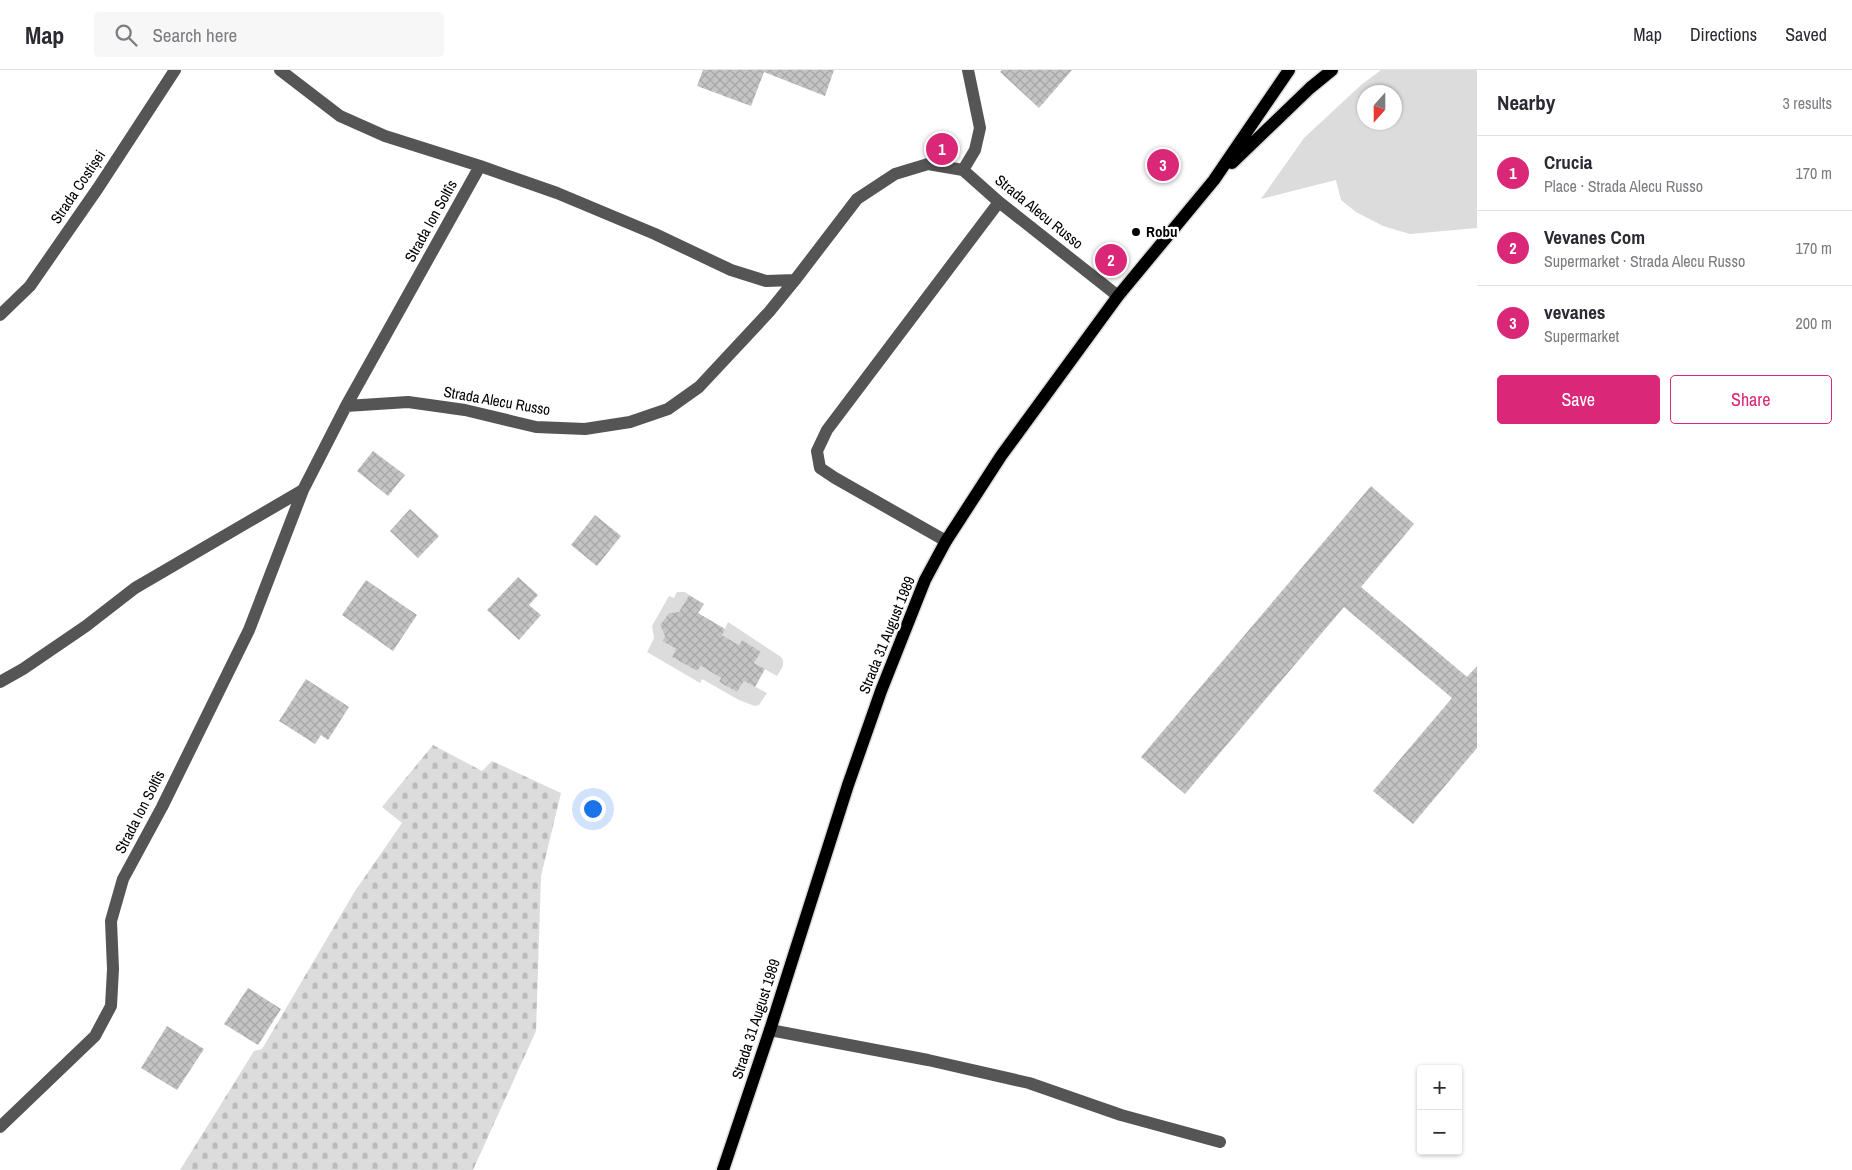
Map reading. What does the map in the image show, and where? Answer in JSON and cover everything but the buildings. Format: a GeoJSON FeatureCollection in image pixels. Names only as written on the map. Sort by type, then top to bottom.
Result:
{"type":"FeatureCollection","features":[{"type":"Feature","properties":{"kind":"main road","name":"Strada 31 August 1989"},"geometry":{"type":"LineString","coordinates":[[723,1170],[845,795],[881,691],[925,580],[946,541],[1000,456],[1118,296],[1214,180],[1289,70]]}},
{"type":"Feature","properties":{"kind":"main road","name":"Strada 31 August 1989"},"geometry":{"type":"LineString","coordinates":[[1214,180],[1310,88],[1332,70]]}},
{"type":"Feature","properties":{"kind":"street","name":"Strada Costișei"},"geometry":{"type":"LineString","coordinates":[[0,315],[30,286],[98,188],[175,70]]}},
{"type":"Feature","properties":{"kind":"street","name":"Strada Ion Soltîs"},"geometry":{"type":"LineString","coordinates":[[0,1127],[94,1036],[112,1006],[111,921],[124,879],[162,807],[249,630],[303,490],[346,406],[480,166],[384,136],[340,116],[280,70]]}},
{"type":"Feature","properties":{"kind":"street"},"geometry":{"type":"LineString","coordinates":[[963,170],[975,150],[980,128],[968,70]]}},
{"type":"Feature","properties":{"kind":"street","name":"Strada Alecu Russo"},"geometry":{"type":"LineString","coordinates":[[346,406],[408,402],[465,410],[536,427],[585,429],[630,422],[668,408],[699,387],[764,318],[857,200],[895,174],[928,164],[963,170],[999,202],[1118,296]]}},
{"type":"Feature","properties":{"kind":"street"},"geometry":{"type":"LineString","coordinates":[[480,166],[557,193],[655,234],[732,270],[766,281],[794,280]]}},
{"type":"Feature","properties":{"kind":"street"},"geometry":{"type":"LineString","coordinates":[[946,541],[820,468],[817,450],[827,430],[999,202]]}},
{"type":"Feature","properties":{"kind":"street"},"geometry":{"type":"LineString","coordinates":[[0,682],[23,669],[86,626],[134,588],[303,490]]}},
{"type":"Feature","properties":{"kind":"street"},"geometry":{"type":"LineString","coordinates":[[770,1030],[928,1060],[1029,1084],[1121,1115],[1220,1142]]}},
{"type":"Feature","properties":{"kind":"green space"},"geometry":{"type":"Polygon","coordinates":[[[1381,70],[1477,70],[1477,228],[1410,234],[1383,226],[1356,212],[1341,200],[1336,180],[1261,199],[1304,138],[1357,89],[1357,130],[1402,130],[1402,85],[1361,85],[1381,70]]]}},
{"type":"Feature","properties":{"kind":"green space"},"geometry":{"type":"Polygon","coordinates":[[[677,592],[685,592],[689,595],[679,612],[669,613],[660,625],[665,636],[662,641],[676,649],[672,657],[697,671],[701,666],[721,678],[719,682],[737,692],[744,681],[767,693],[759,705],[755,706],[739,700],[702,679],[700,683],[647,652],[654,638],[652,626],[669,596],[674,598],[677,592]]]}},
{"type":"Feature","properties":{"kind":"green space"},"geometry":{"type":"Polygon","coordinates":[[[728,622],[781,657],[783,666],[777,676],[754,663],[761,652],[742,641],[739,645],[722,635],[728,622]]]}},
{"type":"Feature","properties":{"kind":"green space"},"geometry":{"type":"Polygon","coordinates":[[[433,745],[482,771],[492,761],[561,793],[541,876],[536,1031],[473,1170],[180,1170],[254,1051],[262,1049],[355,891],[402,823],[382,807],[433,745]]]}},
{"type":"Feature","properties":{"kind":"place","name":"Crucia"},"geometry":{"type":"Point","coordinates":[942,149]}},
{"type":"Feature","properties":{"kind":"place","name":"vevanes"},"geometry":{"type":"Point","coordinates":[1163,165]}},
{"type":"Feature","properties":{"kind":"place","name":"Robu"},"geometry":{"type":"Point","coordinates":[1136,232]}},
{"type":"Feature","properties":{"kind":"place","name":"Vevanes Com"},"geometry":{"type":"Point","coordinates":[1111,260]}}]}
